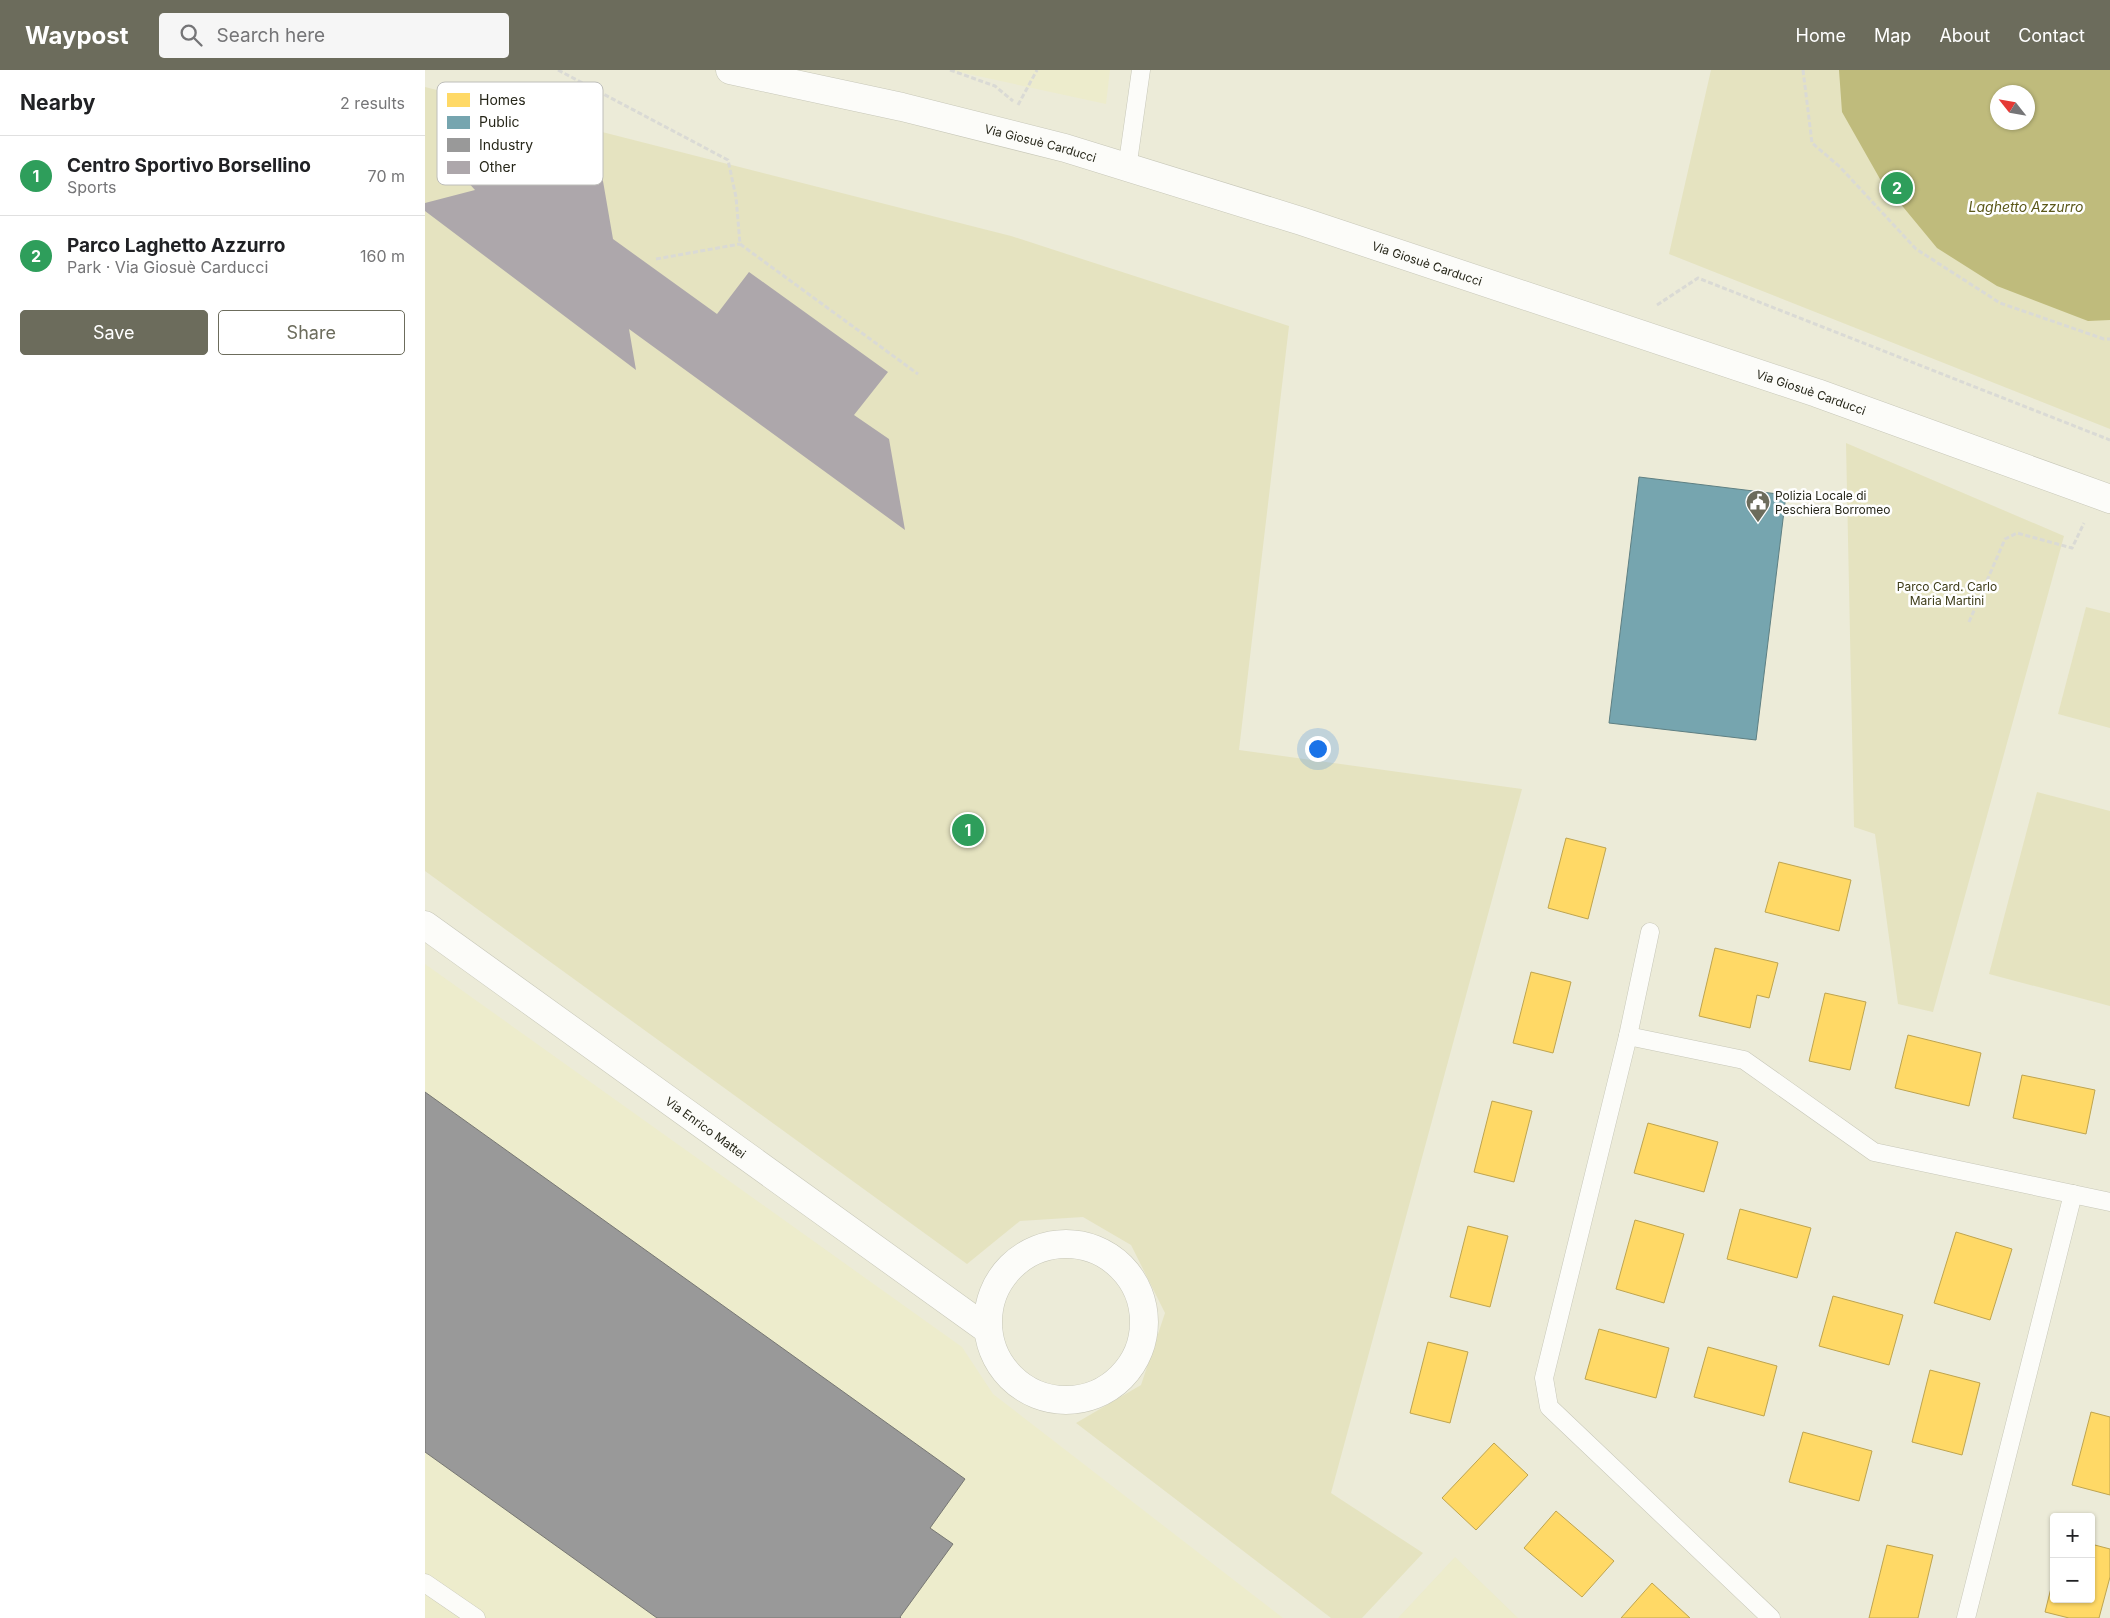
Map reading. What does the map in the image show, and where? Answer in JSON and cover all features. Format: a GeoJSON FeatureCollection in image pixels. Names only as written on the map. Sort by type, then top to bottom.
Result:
{"type":"FeatureCollection","features":[{"type":"Feature","properties":{"kind":"street","name":"Via Giosuè Carducci"},"geometry":{"type":"LineString","coordinates":[[730,70],[902,107],[1065,148],[1301,221],[1808,390],[2110,499]]}},
{"type":"Feature","properties":{"kind":"street","name":"Via Enrico Mattei"},"geometry":{"type":"LineString","coordinates":[[425,925],[988,1330]]}},
{"type":"Feature","properties":{"kind":"street"},"geometry":{"type":"LineString","coordinates":[[1061,1244],[1086,1246],[1109,1256],[1128,1272],[1140,1294],[1145,1318],[1142,1345],[1130,1370],[1110,1388],[1085,1399],[1058,1401],[1032,1394],[1010,1378],[995,1356],[988,1330],[990,1305],[996,1289],[999,1282],[1015,1262],[1037,1249],[1061,1244]]}},
{"type":"Feature","properties":{"kind":"lane"},"geometry":{"type":"LineString","coordinates":[[1127,168],[1141,70]]}},
{"type":"Feature","properties":{"kind":"lane"},"geometry":{"type":"LineString","coordinates":[[1650,932],[1628,1036],[1544,1378],[1549,1407],[1771,1618]]}},
{"type":"Feature","properties":{"kind":"lane"},"geometry":{"type":"LineString","coordinates":[[1628,1036],[1744,1060],[1874,1152],[2110,1202]]}},
{"type":"Feature","properties":{"kind":"lane"},"geometry":{"type":"LineString","coordinates":[[1966,1618],[2073,1194]]}},
{"type":"Feature","properties":{"kind":"lane"},"geometry":{"type":"LineString","coordinates":[[425,1583],[476,1618]]}},
{"type":"Feature","properties":{"kind":"path"},"geometry":{"type":"LineString","coordinates":[[558,70],[581,82]]}},
{"type":"Feature","properties":{"kind":"path"},"geometry":{"type":"LineString","coordinates":[[950,70],[995,86],[1018,105],[1027,108]]}},
{"type":"Feature","properties":{"kind":"path"},"geometry":{"type":"LineString","coordinates":[[1018,105],[1037,70]]}},
{"type":"Feature","properties":{"kind":"path"},"geometry":{"type":"LineString","coordinates":[[1803,70],[1813,143],[1840,167],[1916,249],[2000,303],[2103,339],[2110,339]]}},
{"type":"Feature","properties":{"kind":"path"},"geometry":{"type":"LineString","coordinates":[[603,94],[728,160],[736,197],[740,244]]}},
{"type":"Feature","properties":{"kind":"path"},"geometry":{"type":"LineString","coordinates":[[656,259],[740,244],[918,374]]}},
{"type":"Feature","properties":{"kind":"path"},"geometry":{"type":"LineString","coordinates":[[1650,302],[1659,305],[1698,278],[2110,440]]}},
{"type":"Feature","properties":{"kind":"path"},"geometry":{"type":"LineString","coordinates":[[1969,622],[1988,583],[2005,539],[2017,533],[2072,548]]}},
{"type":"Feature","properties":{"kind":"shaded area"},"geometry":{"type":"Polygon","coordinates":[[[950,70],[1110,70],[1106,104],[950,70]]]}},
{"type":"Feature","properties":{"kind":"shaded area"},"geometry":{"type":"Polygon","coordinates":[[[425,964],[962,1347],[993,1394],[1283,1618],[425,1618],[425,964]]]}},
{"type":"Feature","properties":{"kind":"shaded area"},"geometry":{"type":"Polygon","coordinates":[[[1455,1557],[1518,1618],[1398,1618],[1455,1557]]]}},
{"type":"Feature","properties":{"kind":"green space"},"geometry":{"type":"Polygon","coordinates":[[[1711,70],[2110,70],[2110,429],[1669,254],[1711,70]]]}},
{"type":"Feature","properties":{"kind":"green space"},"geometry":{"type":"Polygon","coordinates":[[[425,87],[437,90],[437,185],[603,185],[603,132],[1011,236],[1289,326],[1239,750],[1522,789],[1331,1493],[1423,1553],[1362,1618],[1331,1618],[1076,1423],[1141,1385],[1165,1313],[1131,1245],[1083,1217],[1020,1221],[967,1264],[425,871],[425,87]]]}},
{"type":"Feature","properties":{"kind":"green space","name":"Parco Card. Carlo Maria Martini"},"geometry":{"type":"Polygon","coordinates":[[[1846,443],[2064,536],[1933,1012],[1898,1004],[1875,834],[1854,827],[1846,443]]]}},
{"type":"Feature","properties":{"kind":"green space"},"geometry":{"type":"Polygon","coordinates":[[[2086,607],[2110,613],[2110,728],[2058,714],[2086,607]]]}},
{"type":"Feature","properties":{"kind":"green space"},"geometry":{"type":"Polygon","coordinates":[[[2037,792],[2110,811],[2110,1006],[1989,974],[2037,792]]]}},
{"type":"Feature","properties":{"kind":"water","name":"Laghetto Azzurro"},"geometry":{"type":"Polygon","coordinates":[[[1839,70],[2110,70],[2110,320],[2088,321],[1997,286],[1937,248],[1880,179],[1842,112],[1839,70]]]}},
{"type":"Feature","properties":{"kind":"building: Homes"},"geometry":{"type":"Polygon","coordinates":[[[1566,838],[1606,848],[1588,919],[1548,908],[1566,838]]]}},
{"type":"Feature","properties":{"kind":"building: Homes"},"geometry":{"type":"Polygon","coordinates":[[[1779,862],[1851,880],[1839,931],[1765,912],[1779,862]]]}},
{"type":"Feature","properties":{"kind":"building: Homes"},"geometry":{"type":"Polygon","coordinates":[[[1715,948],[1778,963],[1769,998],[1757,995],[1750,1028],[1699,1016],[1715,948]]]}},
{"type":"Feature","properties":{"kind":"building: Homes"},"geometry":{"type":"Polygon","coordinates":[[[1531,972],[1571,982],[1553,1053],[1513,1043],[1531,972]]]}},
{"type":"Feature","properties":{"kind":"building: Homes"},"geometry":{"type":"Polygon","coordinates":[[[1825,993],[1866,1002],[1850,1070],[1809,1061],[1825,993]]]}},
{"type":"Feature","properties":{"kind":"building: Homes"},"geometry":{"type":"Polygon","coordinates":[[[1908,1035],[1981,1053],[1969,1106],[1895,1088],[1908,1035]]]}},
{"type":"Feature","properties":{"kind":"building: Homes"},"geometry":{"type":"Polygon","coordinates":[[[2022,1075],[2095,1090],[2086,1134],[2013,1118],[2022,1075]]]}},
{"type":"Feature","properties":{"kind":"building: Homes"},"geometry":{"type":"Polygon","coordinates":[[[1492,1101],[1532,1111],[1514,1182],[1474,1172],[1492,1101]]]}},
{"type":"Feature","properties":{"kind":"building: Homes"},"geometry":{"type":"Polygon","coordinates":[[[1648,1123],[1718,1142],[1704,1192],[1634,1173],[1648,1123]]]}},
{"type":"Feature","properties":{"kind":"building: Homes"},"geometry":{"type":"Polygon","coordinates":[[[1740,1209],[1811,1228],[1797,1278],[1727,1259],[1740,1209]]]}},
{"type":"Feature","properties":{"kind":"building: Homes"},"geometry":{"type":"Polygon","coordinates":[[[1635,1220],[1684,1234],[1664,1303],[1616,1289],[1635,1220]]]}},
{"type":"Feature","properties":{"kind":"building: Homes"},"geometry":{"type":"Polygon","coordinates":[[[1468,1226],[1508,1236],[1490,1307],[1450,1297],[1468,1226]]]}},
{"type":"Feature","properties":{"kind":"building: Homes"},"geometry":{"type":"Polygon","coordinates":[[[1956,1232],[2012,1249],[1990,1320],[1934,1303],[1956,1232]]]}},
{"type":"Feature","properties":{"kind":"building: Homes"},"geometry":{"type":"Polygon","coordinates":[[[1833,1296],[1903,1315],[1889,1365],[1819,1346],[1833,1296]]]}},
{"type":"Feature","properties":{"kind":"building: Homes"},"geometry":{"type":"Polygon","coordinates":[[[1599,1329],[1669,1348],[1656,1398],[1585,1379],[1599,1329]]]}},
{"type":"Feature","properties":{"kind":"building: Homes"},"geometry":{"type":"Polygon","coordinates":[[[1428,1342],[1468,1352],[1450,1423],[1410,1413],[1428,1342]]]}},
{"type":"Feature","properties":{"kind":"building: Homes"},"geometry":{"type":"Polygon","coordinates":[[[1708,1347],[1777,1366],[1764,1416],[1694,1397],[1708,1347]]]}},
{"type":"Feature","properties":{"kind":"building: Homes"},"geometry":{"type":"Polygon","coordinates":[[[1930,1370],[1980,1383],[1962,1455],[1912,1442],[1930,1370]]]}},
{"type":"Feature","properties":{"kind":"building: Homes"},"geometry":{"type":"Polygon","coordinates":[[[2091,1412],[2110,1417],[2110,1495],[2072,1485],[2091,1412]]]}},
{"type":"Feature","properties":{"kind":"building: Homes"},"geometry":{"type":"Polygon","coordinates":[[[1803,1432],[1872,1451],[1859,1501],[1789,1482],[1803,1432]]]}},
{"type":"Feature","properties":{"kind":"building: Homes"},"geometry":{"type":"Polygon","coordinates":[[[1494,1443],[1528,1475],[1476,1530],[1442,1498],[1494,1443]]]}},
{"type":"Feature","properties":{"kind":"building: Homes"},"geometry":{"type":"Polygon","coordinates":[[[1556,1511],[1614,1561],[1582,1597],[1524,1548],[1556,1511]]]}},
{"type":"Feature","properties":{"kind":"building: Homes"},"geometry":{"type":"Polygon","coordinates":[[[1887,1545],[1933,1555],[1918,1618],[1869,1618],[1887,1545]]]}},
{"type":"Feature","properties":{"kind":"building: Homes"},"geometry":{"type":"Polygon","coordinates":[[[2095,1545],[2110,1549],[2110,1577],[2099,1618],[2069,1618],[2045,1612],[2050,1592],[2050,1603],[2095,1603],[2095,1545]]]}},
{"type":"Feature","properties":{"kind":"building: Homes"},"geometry":{"type":"Polygon","coordinates":[[[1652,1583],[1690,1618],[1621,1618],[1652,1583]]]}},
{"type":"Feature","properties":{"kind":"building: Public"},"geometry":{"type":"Polygon","coordinates":[[[1639,477],[1786,495],[1756,740],[1609,723],[1639,477]]]}},
{"type":"Feature","properties":{"kind":"building: Industry"},"geometry":{"type":"Polygon","coordinates":[[[425,1092],[965,1479],[930,1528],[953,1544],[901,1618],[657,1618],[425,1452],[425,1092]]]}},
{"type":"Feature","properties":{"kind":"building: Other"},"geometry":{"type":"Polygon","coordinates":[[[603,181],[613,239],[717,314],[749,272],[888,372],[854,415],[889,439],[905,530],[629,329],[636,370],[425,211],[425,203],[475,190],[470,185],[603,185],[603,181]]]}},
{"type":"Feature","properties":{"kind":"place","name":"Parco Laghetto Azzurro"},"geometry":{"type":"Point","coordinates":[1897,188]}},
{"type":"Feature","properties":{"kind":"place","name":"Polizia Locale di Peschiera Borromeo"},"geometry":{"type":"Point","coordinates":[1758,523]}},
{"type":"Feature","properties":{"kind":"place","name":"Centro Sportivo Borsellino"},"geometry":{"type":"Point","coordinates":[968,830]}}]}
